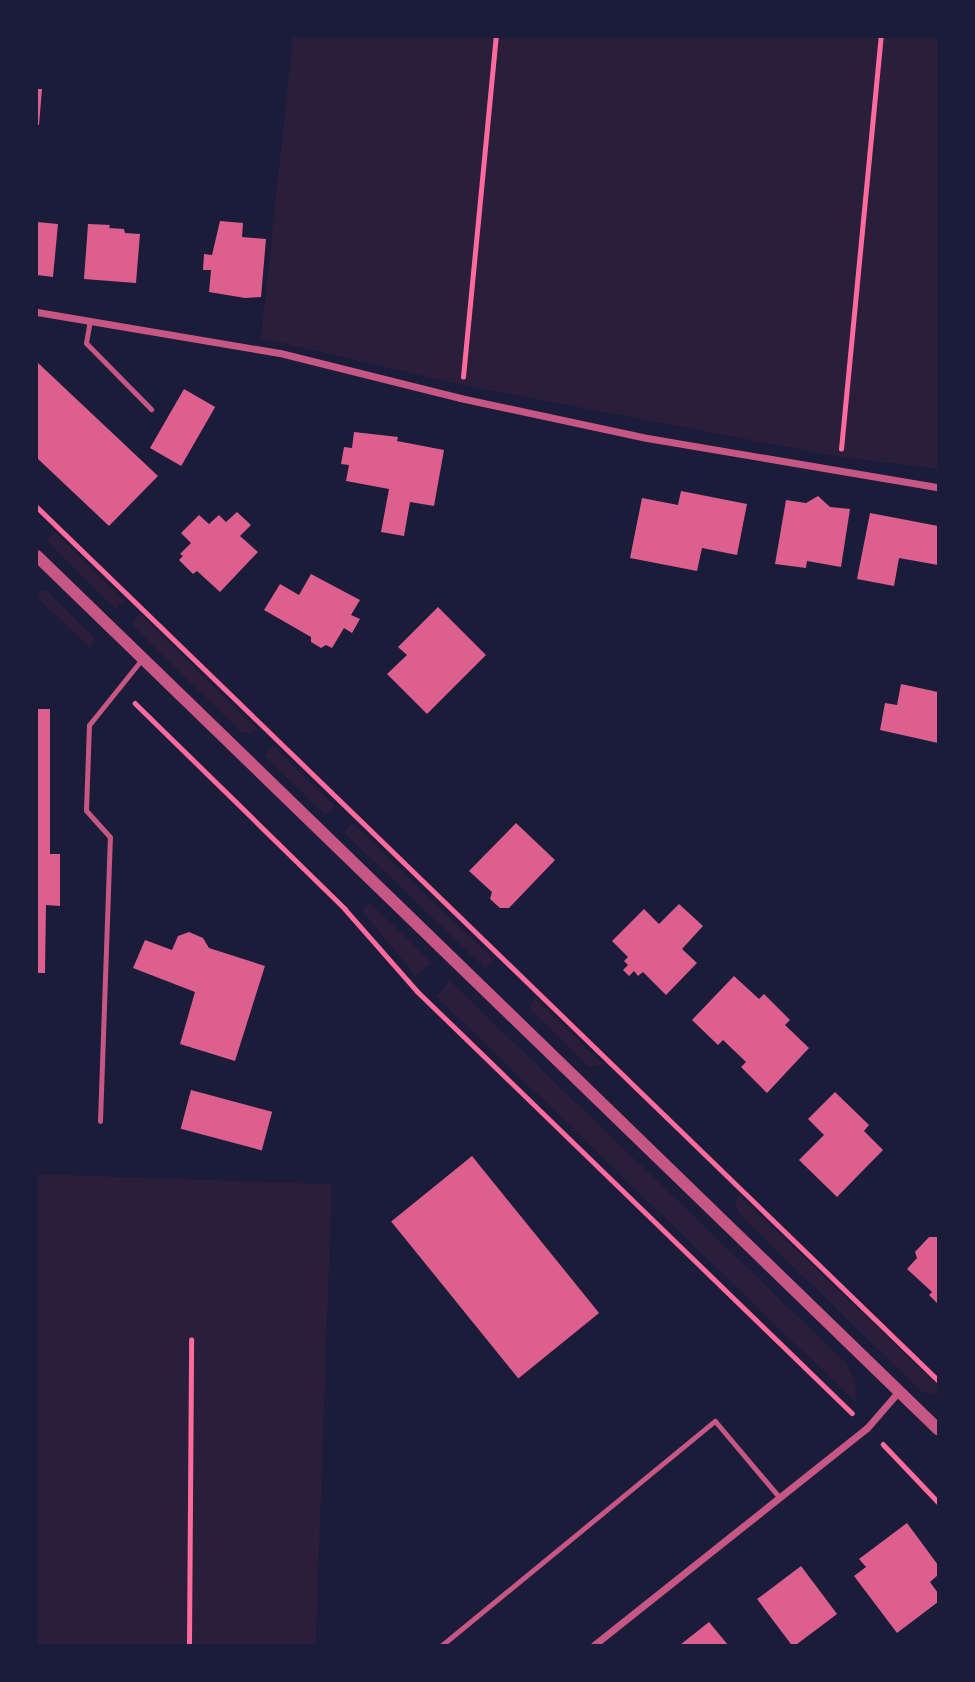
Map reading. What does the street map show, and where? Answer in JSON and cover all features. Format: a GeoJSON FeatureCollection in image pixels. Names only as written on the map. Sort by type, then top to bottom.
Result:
{"type":"FeatureCollection","features":[{"type":"Feature","properties":{"kind":"street"},"geometry":{"type":"LineString","coordinates":[[37,312],[291,355],[460,398],[647,439],[938,487]]}},
{"type":"Feature","properties":{"kind":"street"},"geometry":{"type":"LineString","coordinates":[[38,560],[937,1426]]}},
{"type":"Feature","properties":{"kind":"street"},"geometry":{"type":"LineString","coordinates":[[594,1645],[867,1428],[900,1391]]}},
{"type":"Feature","properties":{"kind":"lane"},"geometry":{"type":"LineString","coordinates":[[90,320],[86,343],[151,409]]}},
{"type":"Feature","properties":{"kind":"lane"},"geometry":{"type":"LineString","coordinates":[[100,1121],[110,837],[86,810],[89,725],[142,659]]}},
{"type":"Feature","properties":{"kind":"lane"},"geometry":{"type":"LineString","coordinates":[[442,1645],[715,1421],[779,1497]]}},
{"type":"Feature","properties":{"kind":"path"},"geometry":{"type":"LineString","coordinates":[[462,385],[496,37]]}},
{"type":"Feature","properties":{"kind":"path"},"geometry":{"type":"LineString","coordinates":[[840,457],[881,37]]}},
{"type":"Feature","properties":{"kind":"path"},"geometry":{"type":"LineString","coordinates":[[37,508],[938,1380]]}},
{"type":"Feature","properties":{"kind":"path"},"geometry":{"type":"LineString","coordinates":[[118,687],[345,909],[417,991],[867,1428],[938,1502]]}},
{"type":"Feature","properties":{"kind":"path"},"geometry":{"type":"LineString","coordinates":[[189,1645],[191,1340]]}},
{"type":"Feature","properties":{"kind":"shaded area"},"geometry":{"type":"Polygon","coordinates":[[[293,37],[938,37],[938,469],[840,457],[462,385],[261,338],[293,37]]]}},
{"type":"Feature","properties":{"kind":"shaded area"},"geometry":{"type":"Polygon","coordinates":[[[55,532],[124,601],[115,609],[47,540],[55,532]]]}},
{"type":"Feature","properties":{"kind":"shaded area"},"geometry":{"type":"Polygon","coordinates":[[[46,590],[95,638],[90,648],[37,597],[37,591],[46,590]]]}},
{"type":"Feature","properties":{"kind":"shaded area"},"geometry":{"type":"Polygon","coordinates":[[[139,613],[257,729],[252,734],[241,732],[134,627],[133,620],[139,613]]]}},
{"type":"Feature","properties":{"kind":"shaded area"},"geometry":{"type":"Polygon","coordinates":[[[273,746],[335,806],[326,815],[264,755],[273,746]]]}},
{"type":"Feature","properties":{"kind":"shaded area"},"geometry":{"type":"Polygon","coordinates":[[[352,823],[494,960],[485,968],[344,832],[352,823]]]}},
{"type":"Feature","properties":{"kind":"shaded area"},"geometry":{"type":"Polygon","coordinates":[[[370,903],[432,963],[416,976],[362,911],[370,903]]]}},
{"type":"Feature","properties":{"kind":"shaded area"},"geometry":{"type":"Polygon","coordinates":[[[450,981],[846,1363],[855,1380],[856,1403],[436,996],[450,981]]]}},
{"type":"Feature","properties":{"kind":"shaded area"},"geometry":{"type":"Polygon","coordinates":[[[534,998],[603,1064],[589,1067],[530,1009],[534,998]]]}},
{"type":"Feature","properties":{"kind":"shaded area"},"geometry":{"type":"Polygon","coordinates":[[[37,1174],[332,1184],[316,1645],[37,1645],[37,1174]]]}},
{"type":"Feature","properties":{"kind":"shaded area"},"geometry":{"type":"Polygon","coordinates":[[[738,1194],[938,1386],[938,1396],[921,1391],[741,1216],[735,1205],[738,1194]]]}},
{"type":"Feature","properties":{"kind":"building"},"geometry":{"type":"Polygon","coordinates":[[[37,89],[42,89],[39,125],[37,125],[37,89]]]}},
{"type":"Feature","properties":{"kind":"building"},"geometry":{"type":"Polygon","coordinates":[[[220,221],[243,223],[242,237],[266,239],[261,297],[245,298],[209,292],[211,270],[203,270],[204,254],[212,255],[220,221]]]}},
{"type":"Feature","properties":{"kind":"building"},"geometry":{"type":"Polygon","coordinates":[[[37,222],[58,224],[53,277],[37,275],[37,222]]]}},
{"type":"Feature","properties":{"kind":"building"},"geometry":{"type":"Polygon","coordinates":[[[88,224],[110,225],[109,228],[124,229],[125,233],[140,234],[136,283],[84,279],[88,224]]]}},
{"type":"Feature","properties":{"kind":"building"},"geometry":{"type":"Polygon","coordinates":[[[37,362],[158,476],[109,526],[37,458],[37,362]]]}},
{"type":"Feature","properties":{"kind":"building"},"geometry":{"type":"Polygon","coordinates":[[[184,389],[215,407],[181,466],[150,448],[184,389]]]}},
{"type":"Feature","properties":{"kind":"building"},"geometry":{"type":"Polygon","coordinates":[[[354,432],[398,437],[397,441],[444,450],[434,506],[410,502],[404,536],[381,532],[389,489],[346,481],[349,465],[341,464],[344,447],[352,448],[354,432]]]}},
{"type":"Feature","properties":{"kind":"building"},"geometry":{"type":"Polygon","coordinates":[[[681,491],[747,504],[737,555],[702,548],[697,571],[630,558],[642,498],[678,505],[681,491]]]}},
{"type":"Feature","properties":{"kind":"building"},"geometry":{"type":"Polygon","coordinates":[[[818,496],[830,507],[850,509],[841,567],[807,561],[806,568],[775,564],[786,500],[806,503],[818,496]]]}},
{"type":"Feature","properties":{"kind":"building"},"geometry":{"type":"Polygon","coordinates":[[[237,512],[251,525],[240,536],[258,552],[220,592],[197,571],[193,574],[179,560],[183,556],[180,554],[191,543],[181,533],[199,515],[209,524],[219,515],[226,522],[237,512]]]}},
{"type":"Feature","properties":{"kind":"building"},"geometry":{"type":"Polygon","coordinates":[[[870,513],[938,526],[938,565],[899,558],[894,586],[857,579],[870,513]]]}},
{"type":"Feature","properties":{"kind":"building"},"geometry":{"type":"Polygon","coordinates":[[[311,574],[360,600],[351,615],[360,619],[352,633],[344,628],[332,648],[326,645],[321,648],[311,642],[311,637],[264,610],[280,584],[299,595],[311,574]]]}},
{"type":"Feature","properties":{"kind":"building"},"geometry":{"type":"Polygon","coordinates":[[[438,607],[486,655],[427,714],[387,674],[407,655],[398,647],[438,607]]]}},
{"type":"Feature","properties":{"kind":"building"},"geometry":{"type":"Polygon","coordinates":[[[901,684],[938,692],[938,743],[880,730],[885,703],[897,705],[901,684]]]}},
{"type":"Feature","properties":{"kind":"building"},"geometry":{"type":"Polygon","coordinates":[[[37,709],[50,709],[50,854],[60,854],[60,906],[46,905],[45,973],[37,973],[37,709]]]}},
{"type":"Feature","properties":{"kind":"building"},"geometry":{"type":"Polygon","coordinates":[[[516,823],[555,860],[509,908],[500,908],[490,899],[492,892],[469,871],[516,823]]]}},
{"type":"Feature","properties":{"kind":"building"},"geometry":{"type":"Polygon","coordinates":[[[679,904],[703,926],[682,949],[697,963],[666,995],[643,972],[638,976],[634,971],[629,976],[623,970],[628,965],[624,961],[628,957],[612,941],[644,909],[659,924],[679,904]]]}},
{"type":"Feature","properties":{"kind":"building"},"geometry":{"type":"Polygon","coordinates":[[[189,932],[203,938],[209,948],[265,966],[235,1061],[180,1044],[195,992],[133,968],[145,940],[172,950],[178,936],[189,932]]]}},
{"type":"Feature","properties":{"kind":"building"},"geometry":{"type":"Polygon","coordinates":[[[734,976],[759,999],[764,994],[790,1020],[785,1025],[809,1048],[767,1093],[741,1067],[746,1062],[723,1040],[718,1045],[692,1020],[734,976]]]}},
{"type":"Feature","properties":{"kind":"building"},"geometry":{"type":"Polygon","coordinates":[[[191,1090],[272,1112],[262,1150],[181,1129],[191,1090]]]}},
{"type":"Feature","properties":{"kind":"building"},"geometry":{"type":"Polygon","coordinates":[[[835,1092],[869,1125],[864,1131],[883,1150],[837,1197],[799,1160],[824,1135],[808,1119],[835,1092]]]}},
{"type":"Feature","properties":{"kind":"building"},"geometry":{"type":"Polygon","coordinates":[[[472,1156],[599,1313],[518,1378],[391,1221],[472,1156]]]}},
{"type":"Feature","properties":{"kind":"building"},"geometry":{"type":"Polygon","coordinates":[[[929,1237],[938,1237],[938,1304],[929,1295],[932,1292],[907,1269],[917,1258],[915,1252],[929,1237]]]}},
{"type":"Feature","properties":{"kind":"building"},"geometry":{"type":"Polygon","coordinates":[[[907,1523],[938,1565],[938,1575],[930,1582],[938,1593],[938,1602],[897,1633],[854,1576],[866,1567],[859,1559],[907,1523]]]}},
{"type":"Feature","properties":{"kind":"building"},"geometry":{"type":"Polygon","coordinates":[[[801,1566],[837,1614],[796,1645],[792,1645],[757,1599],[801,1566]]]}},
{"type":"Feature","properties":{"kind":"building"},"geometry":{"type":"Polygon","coordinates":[[[709,1622],[728,1645],[680,1645],[709,1622]]]}}]}
